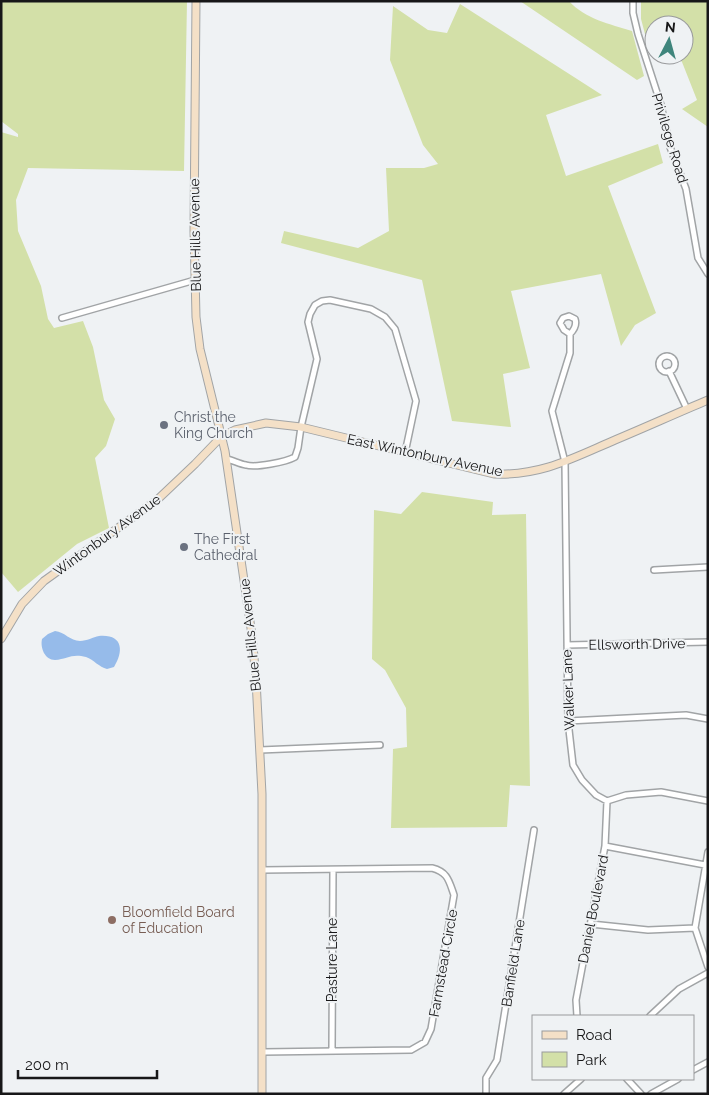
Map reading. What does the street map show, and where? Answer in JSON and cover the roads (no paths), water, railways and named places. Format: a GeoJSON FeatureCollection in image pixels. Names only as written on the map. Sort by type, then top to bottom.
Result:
{"type":"FeatureCollection","features":[{"type":"Feature","properties":{"kind":"main road","name":"Blue Hills Avenue"},"geometry":{"type":"LineString","coordinates":[[196,1],[196,317],[200,350],[226,459],[254,648],[260,750],[262,1094]]}},
{"type":"Feature","properties":{"kind":"main road","name":"East Wintonbury Avenue"},"geometry":{"type":"LineString","coordinates":[[222,437],[235,430],[258,424],[301,427],[494,474],[515,474],[538,471],[565,462],[708,400]]}},
{"type":"Feature","properties":{"kind":"main road","name":"Wintonbury Avenue"},"geometry":{"type":"LineString","coordinates":[[1,639],[22,604],[44,581],[157,500],[222,437]]}},
{"type":"Feature","properties":{"kind":"street","name":"Privilege Road"},"geometry":{"type":"LineString","coordinates":[[633,1],[633,13],[638,34],[661,105],[670,147],[686,189],[698,258],[708,274]]}},
{"type":"Feature","properties":{"kind":"street"},"geometry":{"type":"LineString","coordinates":[[62,318],[195,280]]}},
{"type":"Feature","properties":{"kind":"street"},"geometry":{"type":"LineString","coordinates":[[226,459],[247,466],[295,457],[317,359],[308,324],[312,308],[319,302],[330,300],[371,309],[385,317],[396,329],[415,395],[416,406],[405,453]]}},
{"type":"Feature","properties":{"kind":"street","name":"Walker Lane"},"geometry":{"type":"LineString","coordinates":[[570,334],[570,352],[552,411],[565,462],[568,721],[573,765],[591,790],[607,801]]}},
{"type":"Feature","properties":{"kind":"street"},"geometry":{"type":"LineString","coordinates":[[669,372],[687,409]]}},
{"type":"Feature","properties":{"kind":"street"},"geometry":{"type":"LineString","coordinates":[[654,570],[708,566]]}},
{"type":"Feature","properties":{"kind":"street","name":"Ellsworth Drive"},"geometry":{"type":"LineString","coordinates":[[567,645],[708,642]]}},
{"type":"Feature","properties":{"kind":"street"},"geometry":{"type":"LineString","coordinates":[[568,721],[686,715],[708,719]]}},
{"type":"Feature","properties":{"kind":"street"},"geometry":{"type":"LineString","coordinates":[[260,750],[380,745]]}},
{"type":"Feature","properties":{"kind":"street"},"geometry":{"type":"LineString","coordinates":[[607,801],[626,795],[661,792],[708,801]]}},
{"type":"Feature","properties":{"kind":"street","name":"Daniel Boulevard"},"geometry":{"type":"LineString","coordinates":[[577,1015],[576,1000],[605,846],[607,801]]}},
{"type":"Feature","properties":{"kind":"street","name":"Banfield Lane"},"geometry":{"type":"LineString","coordinates":[[486,1094],[486,1078],[497,1060],[534,830]]}},
{"type":"Feature","properties":{"kind":"street"},"geometry":{"type":"LineString","coordinates":[[605,846],[705,865]]}},
{"type":"Feature","properties":{"kind":"street"},"geometry":{"type":"LineString","coordinates":[[708,852],[695,928],[708,966]]}},
{"type":"Feature","properties":{"kind":"street","name":"Farmstead Circle"},"geometry":{"type":"LineString","coordinates":[[262,870],[432,868],[442,870],[449,880],[454,895],[432,1029],[425,1042],[411,1050],[263,1052]]}},
{"type":"Feature","properties":{"kind":"street","name":"Pasture Lane"},"geometry":{"type":"LineString","coordinates":[[332,1050],[333,870]]}},
{"type":"Feature","properties":{"kind":"street"},"geometry":{"type":"LineString","coordinates":[[591,924],[648,930],[695,928]]}},
{"type":"Feature","properties":{"kind":"street"},"geometry":{"type":"LineString","coordinates":[[651,1015],[679,989],[708,973]]}},
{"type":"Feature","properties":{"kind":"street"},"geometry":{"type":"LineString","coordinates":[[694,1069],[708,1062]]}},
{"type":"Feature","properties":{"kind":"street"},"geometry":{"type":"LineString","coordinates":[[564,1094],[580,1080]]}},
{"type":"Feature","properties":{"kind":"street"},"geometry":{"type":"LineString","coordinates":[[627,1080],[641,1094]]}},
{"type":"Feature","properties":{"kind":"street"},"geometry":{"type":"LineString","coordinates":[[651,1094],[676,1080]]}},
{"type":"Feature","properties":{"kind":"water"},"geometry":{"type":"Polygon","coordinates":[[[55,631],[76,641],[99,636],[113,638],[117,641],[120,650],[114,667],[107,669],[101,667],[89,658],[81,656],[55,660],[48,658],[43,650],[42,639],[55,631]]]}},
{"type":"Feature","properties":{"kind":"place","name":"Christ the King Church"},"geometry":{"type":"Point","coordinates":[164,425]}},
{"type":"Feature","properties":{"kind":"place","name":"The First Cathedral"},"geometry":{"type":"Point","coordinates":[184,547]}},
{"type":"Feature","properties":{"kind":"place","name":"Bloomfield Board of Education"},"geometry":{"type":"Point","coordinates":[112,920]}}]}
